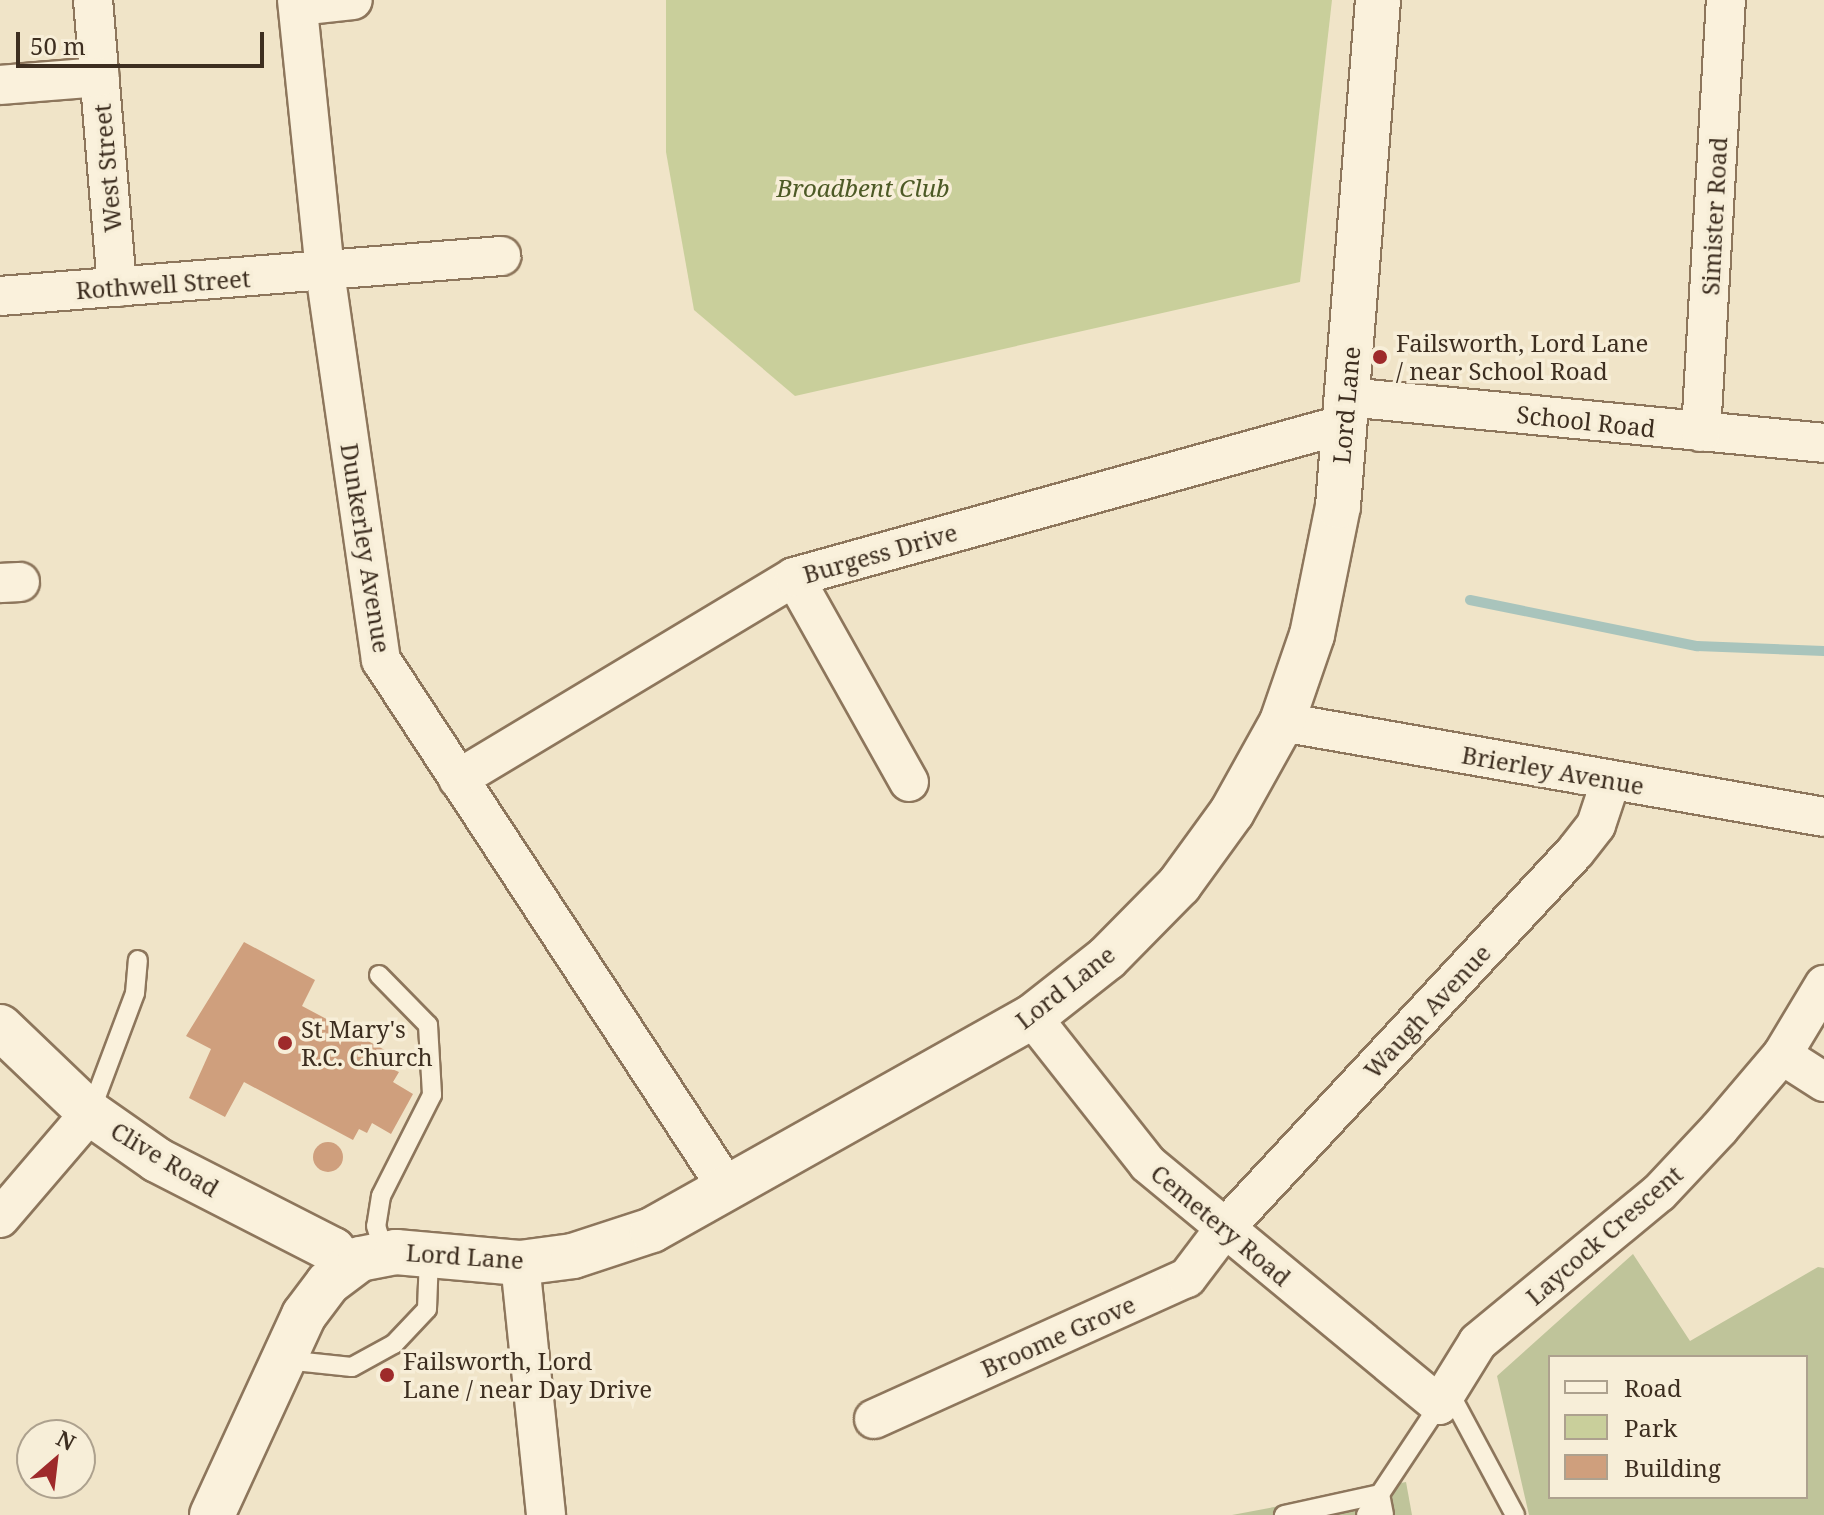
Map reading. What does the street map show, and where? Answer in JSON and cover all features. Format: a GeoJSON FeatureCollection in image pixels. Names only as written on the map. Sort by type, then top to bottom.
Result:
{"type":"FeatureCollection","features":[{"type":"Feature","properties":{"kind":"street","name":"West Street"},"geometry":{"type":"LineString","coordinates":[[93,0],[117,287]]}},
{"type":"Feature","properties":{"kind":"street"},"geometry":{"type":"LineString","coordinates":[[298,3],[353,0]]}},
{"type":"Feature","properties":{"kind":"street","name":"Lord Lane"},"geometry":{"type":"LineString","coordinates":[[366,1260],[430,1253],[520,1263],[612,1245],[728,1189],[1032,1017],[1107,958],[1179,885],[1232,812],[1282,722],[1312,635],[1338,506],[1378,0]]}},
{"type":"Feature","properties":{"kind":"street","name":"Simister Road"},"geometry":{"type":"LineString","coordinates":[[1701,432],[1726,0]]}},
{"type":"Feature","properties":{"kind":"street","name":"Dunkerley Avenue"},"geometry":{"type":"LineString","coordinates":[[298,3],[325,272],[381,660],[728,1189]]}},
{"type":"Feature","properties":{"kind":"street"},"geometry":{"type":"LineString","coordinates":[[0,85],[100,77]]}},
{"type":"Feature","properties":{"kind":"street","name":"Rothwell Street"},"geometry":{"type":"LineString","coordinates":[[0,296],[501,256]]}},
{"type":"Feature","properties":{"kind":"street","name":"School Road"},"geometry":{"type":"LineString","coordinates":[[1346,410],[1701,432],[1824,443]]}},
{"type":"Feature","properties":{"kind":"street","name":"Burgess Drive"},"geometry":{"type":"LineString","coordinates":[[458,779],[794,577],[1346,410]]}},
{"type":"Feature","properties":{"kind":"street"},"geometry":{"type":"LineString","coordinates":[[794,577],[909,782]]}},
{"type":"Feature","properties":{"kind":"street","name":"Brierley Avenue"},"geometry":{"type":"LineString","coordinates":[[1282,722],[1824,817]]}},
{"type":"Feature","properties":{"kind":"street","name":"Waugh Avenue"},"geometry":{"type":"LineString","coordinates":[[1224,1229],[1575,852],[1596,825],[1611,780]]}},
{"type":"Feature","properties":{"kind":"street","name":"Laycock Crescent"},"geometry":{"type":"LineString","coordinates":[[1443,1398],[1478,1342],[1659,1193],[1782,1055],[1824,985]]}},
{"type":"Feature","properties":{"kind":"street","name":"Cemetery Road"},"geometry":{"type":"LineString","coordinates":[[1032,1017],[1148,1164],[1224,1229],[1443,1398]]}},
{"type":"Feature","properties":{"kind":"street","name":"Clive Road"},"geometry":{"type":"LineString","coordinates":[[0,1027],[90,1113],[157,1160],[333,1250],[366,1260]]}},
{"type":"Feature","properties":{"kind":"street"},"geometry":{"type":"LineString","coordinates":[[1782,1055],[1824,1082]]}},
{"type":"Feature","properties":{"kind":"street"},"geometry":{"type":"LineString","coordinates":[[0,1218],[90,1113]]}},
{"type":"Feature","properties":{"kind":"street","name":"Broome Grove"},"geometry":{"type":"LineString","coordinates":[[874,1419],[1187,1278],[1224,1229]]}},
{"type":"Feature","properties":{"kind":"street"},"geometry":{"type":"LineString","coordinates":[[212,1515],[310,1307],[366,1260]]}},
{"type":"Feature","properties":{"kind":"street"},"geometry":{"type":"LineString","coordinates":[[520,1263],[546,1515]]}},
{"type":"Feature","properties":{"kind":"lane"},"geometry":{"type":"LineString","coordinates":[[90,1113],[135,993],[138,960]]}},
{"type":"Feature","properties":{"kind":"lane"},"geometry":{"type":"LineString","coordinates":[[366,1260],[381,1196],[432,1095],[428,1025],[379,975]]}},
{"type":"Feature","properties":{"kind":"lane"},"geometry":{"type":"LineString","coordinates":[[285,1360],[352,1367],[394,1344],[427,1309],[430,1253]]}},
{"type":"Feature","properties":{"kind":"lane"},"geometry":{"type":"LineString","coordinates":[[1366,1515],[1443,1398],[1515,1515]]}},
{"type":"Feature","properties":{"kind":"lane"},"geometry":{"type":"LineString","coordinates":[[1284,1515],[1380,1494]]}},
{"type":"Feature","properties":{"kind":"lane"},"geometry":{"type":"LineString","coordinates":[[1380,1494],[1384,1515]]}},
{"type":"Feature","properties":{"kind":"green space","name":"Broadbent Club"},"geometry":{"type":"Polygon","coordinates":[[[666,0],[1332,0],[1300,282],[795,396],[694,310],[666,152],[666,0]]]}},
{"type":"Feature","properties":{"kind":"green space"},"geometry":{"type":"Polygon","coordinates":[[[1633,1254],[1690,1341],[1818,1267],[1824,1268],[1824,1515],[1529,1515],[1497,1376],[1633,1254]]]}},
{"type":"Feature","properties":{"kind":"green space"},"geometry":{"type":"Polygon","coordinates":[[[1406,1482],[1412,1515],[1232,1515],[1406,1482]]]}},
{"type":"Feature","properties":{"kind":"building","name":"St Mary's R.C. Church"},"geometry":{"type":"Polygon","coordinates":[[[244,942],[315,980],[302,1006],[398,1057],[392,1069],[399,1072],[393,1082],[413,1094],[391,1134],[372,1123],[367,1133],[359,1129],[353,1140],[244,1082],[225,1117],[189,1098],[211,1049],[186,1036],[244,942]]]}},
{"type":"Feature","properties":{"kind":"building"},"geometry":{"type":"Polygon","coordinates":[[[328,1142],[339,1146],[343,1157],[339,1168],[328,1172],[317,1168],[313,1157],[317,1146],[328,1142]]]}},
{"type":"Feature","properties":{"kind":"waterway"},"geometry":{"type":"LineString","coordinates":[[1470,600],[1697,646],[1824,651]]}},
{"type":"Feature","properties":{"kind":"place","name":"Failsworth, Lord Lane / near School Road"},"geometry":{"type":"Point","coordinates":[1380,357]}},
{"type":"Feature","properties":{"kind":"place","name":"St Mary's R.C. Church"},"geometry":{"type":"Point","coordinates":[285,1043]}},
{"type":"Feature","properties":{"kind":"place","name":"Failsworth, Lord Lane / near Day Drive"},"geometry":{"type":"Point","coordinates":[387,1375]}}]}
